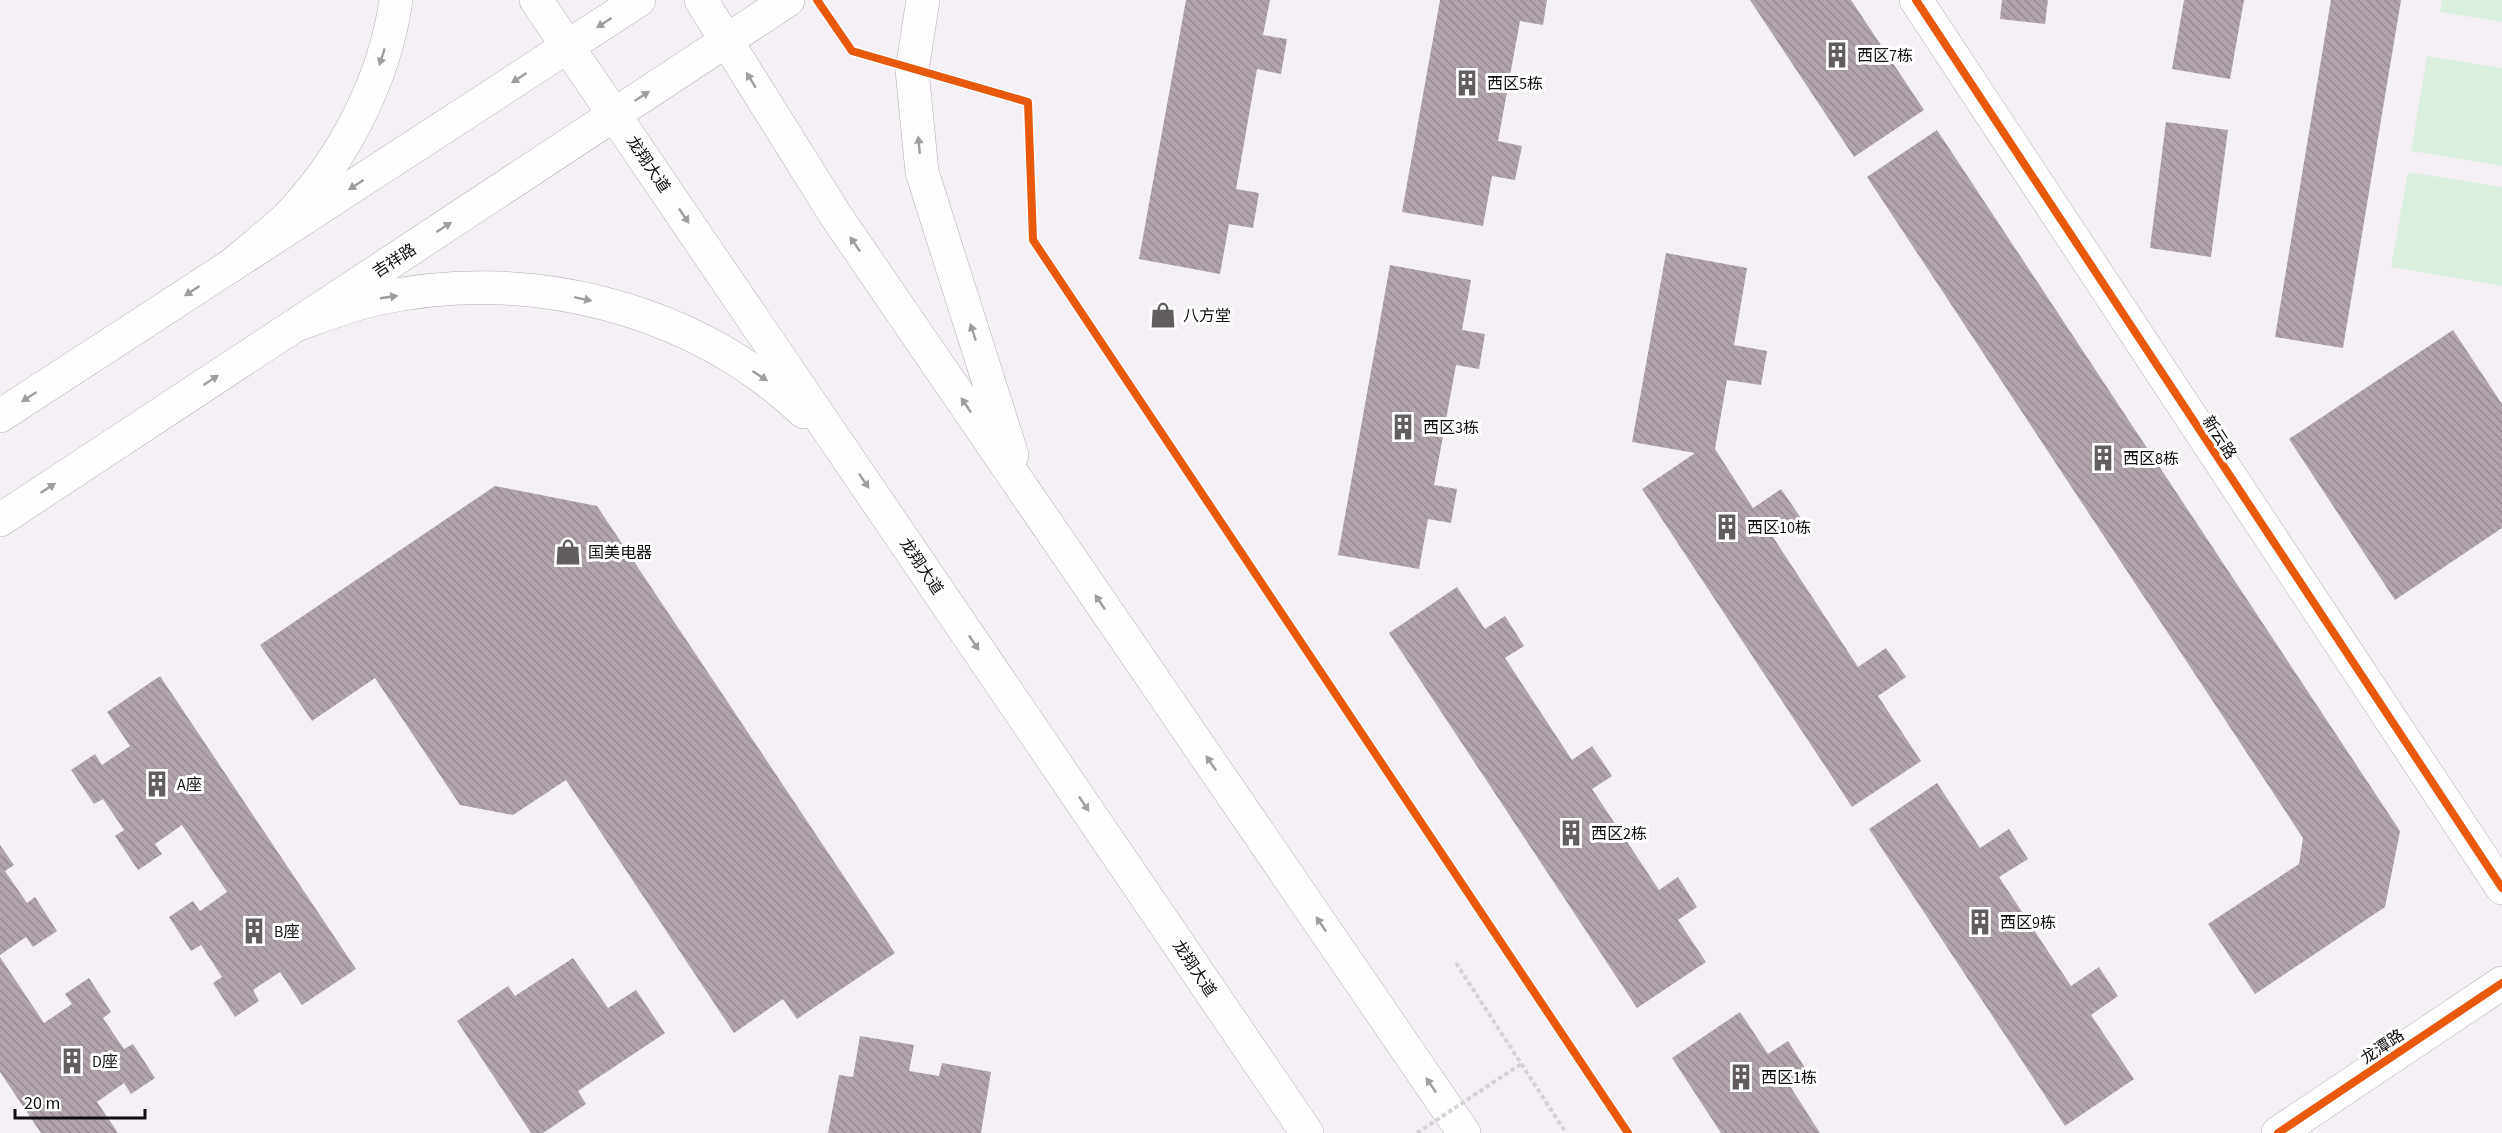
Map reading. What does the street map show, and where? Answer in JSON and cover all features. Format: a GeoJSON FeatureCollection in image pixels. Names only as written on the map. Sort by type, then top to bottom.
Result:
{"type":"FeatureCollection","features":[{"type":"Feature","properties":{"kind":"main road"},"geometry":{"type":"LineString","coordinates":[[231,266],[287,217],[334,160],[369,95],[393,24],[396,0]]}},
{"type":"Feature","properties":{"kind":"main road","name":"龙翔大道"},"geometry":{"type":"LineString","coordinates":[[536,0],[1307,1133]]}},
{"type":"Feature","properties":{"kind":"main road"},"geometry":{"type":"LineString","coordinates":[[0,416],[639,0]]}},
{"type":"Feature","properties":{"kind":"main road"},"geometry":{"type":"LineString","coordinates":[[701,0],[836,216],[1464,1133]]}},
{"type":"Feature","properties":{"kind":"main road","name":"吉祥路"},"geometry":{"type":"LineString","coordinates":[[0,520],[788,0]]}},
{"type":"Feature","properties":{"kind":"main road"},"geometry":{"type":"LineString","coordinates":[[923,0],[912,70],[922,172],[1023,488]]}},
{"type":"Feature","properties":{"kind":"main road","name":"新云路"},"geometry":{"type":"LineString","coordinates":[[1916,0],[2502,888]]}},
{"type":"Feature","properties":{"kind":"main road"},"geometry":{"type":"LineString","coordinates":[[294,326],[375,299],[460,287],[545,290],[628,309],[707,342],[779,389],[841,447]]}},
{"type":"Feature","properties":{"kind":"main road","name":"龙潭路"},"geometry":{"type":"LineString","coordinates":[[2278,1133],[2502,983]]}},
{"type":"Feature","properties":{"kind":"path"},"geometry":{"type":"LineString","coordinates":[[1456,963],[1566,1133]]}},
{"type":"Feature","properties":{"kind":"path"},"geometry":{"type":"LineString","coordinates":[[1417,1133],[1521,1064]]}},
{"type":"Feature","properties":{"kind":"green space"},"geometry":{"type":"Polygon","coordinates":[[[2442,0],[2502,0],[2502,22],[2440,12],[2442,0]]]}},
{"type":"Feature","properties":{"kind":"green space"},"geometry":{"type":"Polygon","coordinates":[[[2427,56],[2502,68],[2502,166],[2411,151],[2427,56]]]}},
{"type":"Feature","properties":{"kind":"green space"},"geometry":{"type":"Polygon","coordinates":[[[2408,172],[2502,187],[2502,286],[2391,267],[2408,172]]]}},
{"type":"Feature","properties":{"kind":"building"},"geometry":{"type":"Polygon","coordinates":[[[1186,0],[1270,0],[1263,35],[1287,39],[1281,74],[1257,69],[1236,189],[1259,193],[1253,228],[1229,224],[1220,274],[1139,259],[1186,0]]]}},
{"type":"Feature","properties":{"kind":"building","name":"西区5栋"},"geometry":{"type":"Polygon","coordinates":[[[1440,0],[1547,0],[1543,25],[1520,21],[1498,141],[1522,146],[1515,180],[1492,176],[1483,226],[1402,212],[1440,0]]]}},
{"type":"Feature","properties":{"kind":"building","name":"西区7栋"},"geometry":{"type":"Polygon","coordinates":[[[1750,0],[1851,0],[1924,110],[1854,157],[1750,0]]]}},
{"type":"Feature","properties":{"kind":"building"},"geometry":{"type":"Polygon","coordinates":[[[2002,0],[2048,0],[2045,24],[2000,19],[2002,0]]]}},
{"type":"Feature","properties":{"kind":"building"},"geometry":{"type":"Polygon","coordinates":[[[2184,0],[2244,0],[2230,79],[2172,69],[2184,0]]]}},
{"type":"Feature","properties":{"kind":"building"},"geometry":{"type":"Polygon","coordinates":[[[2331,0],[2401,0],[2343,348],[2275,337],[2331,0]]]}},
{"type":"Feature","properties":{"kind":"building"},"geometry":{"type":"Polygon","coordinates":[[[2166,122],[2228,130],[2211,257],[2150,248],[2166,122]]]}},
{"type":"Feature","properties":{"kind":"building","name":"西区8栋"},"geometry":{"type":"Polygon","coordinates":[[[1937,130],[2400,831],[2385,907],[2255,994],[2208,924],[2299,864],[2303,838],[1867,177],[1937,130]]]}},
{"type":"Feature","properties":{"kind":"building","name":"西区10栋"},"geometry":{"type":"Polygon","coordinates":[[[1666,253],[1747,268],[1734,345],[1767,351],[1761,385],[1727,380],[1715,449],[1753,508],[1781,489],[1801,518],[1773,537],[1858,667],[1886,648],[1906,677],[1878,696],[1921,761],[1852,807],[1642,489],[1695,453],[1632,442],[1666,253]]]}},
{"type":"Feature","properties":{"kind":"building","name":"西区3栋"},"geometry":{"type":"Polygon","coordinates":[[[1390,265],[1471,280],[1462,330],[1485,334],[1479,369],[1456,365],[1434,485],[1457,489],[1451,523],[1428,519],[1419,569],[1338,555],[1390,265]]]}},
{"type":"Feature","properties":{"kind":"building"},"geometry":{"type":"Polygon","coordinates":[[[2453,330],[2502,404],[2502,528],[2395,600],[2289,439],[2453,330]]]}},
{"type":"Feature","properties":{"kind":"building"},"geometry":{"type":"Polygon","coordinates":[[[495,486],[597,506],[895,953],[797,1019],[783,999],[734,1033],[566,780],[513,815],[460,805],[375,678],[312,721],[260,645],[495,486]]]}},
{"type":"Feature","properties":{"kind":"building","name":"西区2栋"},"geometry":{"type":"Polygon","coordinates":[[[1457,587],[1485,629],[1505,616],[1524,646],[1505,658],[1572,760],[1592,746],[1612,776],[1592,789],[1659,890],[1678,877],[1697,907],[1678,920],[1706,962],[1637,1008],[1389,633],[1457,587]]]}},
{"type":"Feature","properties":{"kind":"building"},"geometry":{"type":"Polygon","coordinates":[[[160,676],[356,969],[302,1005],[280,972],[253,990],[259,1001],[235,1017],[213,983],[222,977],[201,945],[191,951],[169,917],[193,901],[200,911],[227,892],[182,825],[155,844],[162,854],[138,870],[115,836],[124,830],[103,799],[94,804],[71,770],[95,754],[102,765],[130,746],[107,712],[160,676]]]}},
{"type":"Feature","properties":{"kind":"building","name":"西区9栋"},"geometry":{"type":"Polygon","coordinates":[[[1937,783],[1980,848],[2009,829],[2028,859],[1999,877],[2071,986],[2099,967],[2118,996],[2091,1015],[2134,1079],[2065,1126],[1869,829],[1937,783]]]}},
{"type":"Feature","properties":{"kind":"building"},"geometry":{"type":"Polygon","coordinates":[[[0,845],[14,865],[5,871],[27,903],[35,897],[57,931],[33,947],[26,937],[0,955],[0,845]]]}},
{"type":"Feature","properties":{"kind":"building","name":"D座"},"geometry":{"type":"Polygon","coordinates":[[[0,957],[44,1023],[72,1004],[65,994],[89,978],[111,1012],[103,1018],[124,1049],[133,1044],[155,1078],[131,1094],[124,1083],[97,1102],[118,1133],[41,1133],[0,1072],[0,957]]]}},
{"type":"Feature","properties":{"kind":"building"},"geometry":{"type":"Polygon","coordinates":[[[573,958],[608,1008],[636,990],[665,1033],[578,1091],[586,1104],[543,1133],[531,1133],[457,1021],[508,986],[515,996],[573,958]]]}},
{"type":"Feature","properties":{"kind":"building","name":"西区1栋"},"geometry":{"type":"Polygon","coordinates":[[[1740,1012],[1768,1054],[1788,1041],[1807,1071],[1788,1083],[1820,1133],[1721,1133],[1672,1058],[1740,1012]]]}},
{"type":"Feature","properties":{"kind":"building"},"geometry":{"type":"Polygon","coordinates":[[[860,1036],[914,1045],[909,1071],[939,1076],[942,1063],[991,1072],[981,1133],[828,1133],[839,1075],[853,1077],[860,1036]]]}},
{"type":"Feature","properties":{"kind":"cycle path"},"geometry":{"type":"LineString","coordinates":[[817,0],[852,51],[1028,102],[1033,240],[1628,1133]]}},
{"type":"Feature","properties":{"kind":"cycle path"},"geometry":{"type":"LineString","coordinates":[[1916,0],[2502,888]]}},
{"type":"Feature","properties":{"kind":"cycle path"},"geometry":{"type":"LineString","coordinates":[[2278,1133],[2502,983]]}},
{"type":"Feature","properties":{"kind":"place","name":"西区7栋"},"geometry":{"type":"Point","coordinates":[1837,55]}},
{"type":"Feature","properties":{"kind":"place","name":"西区5栋"},"geometry":{"type":"Point","coordinates":[1467,83]}},
{"type":"Feature","properties":{"kind":"place","name":"八方堂"},"geometry":{"type":"Point","coordinates":[1163,315]}},
{"type":"Feature","properties":{"kind":"place","name":"西区3栋"},"geometry":{"type":"Point","coordinates":[1403,427]}},
{"type":"Feature","properties":{"kind":"place","name":"西区8栋"},"geometry":{"type":"Point","coordinates":[2103,458]}},
{"type":"Feature","properties":{"kind":"place","name":"西区10栋"},"geometry":{"type":"Point","coordinates":[1727,527]}},
{"type":"Feature","properties":{"kind":"place","name":"国美电器"},"geometry":{"type":"Point","coordinates":[568,552]}},
{"type":"Feature","properties":{"kind":"place","name":"A座"},"geometry":{"type":"Point","coordinates":[157,784]}},
{"type":"Feature","properties":{"kind":"place","name":"西区2栋"},"geometry":{"type":"Point","coordinates":[1571,833]}},
{"type":"Feature","properties":{"kind":"place","name":"西区9栋"},"geometry":{"type":"Point","coordinates":[1980,922]}},
{"type":"Feature","properties":{"kind":"place","name":"B座"},"geometry":{"type":"Point","coordinates":[254,931]}},
{"type":"Feature","properties":{"kind":"place","name":"D座"},"geometry":{"type":"Point","coordinates":[72,1061]}},
{"type":"Feature","properties":{"kind":"place","name":"西区1栋"},"geometry":{"type":"Point","coordinates":[1741,1077]}}]}
